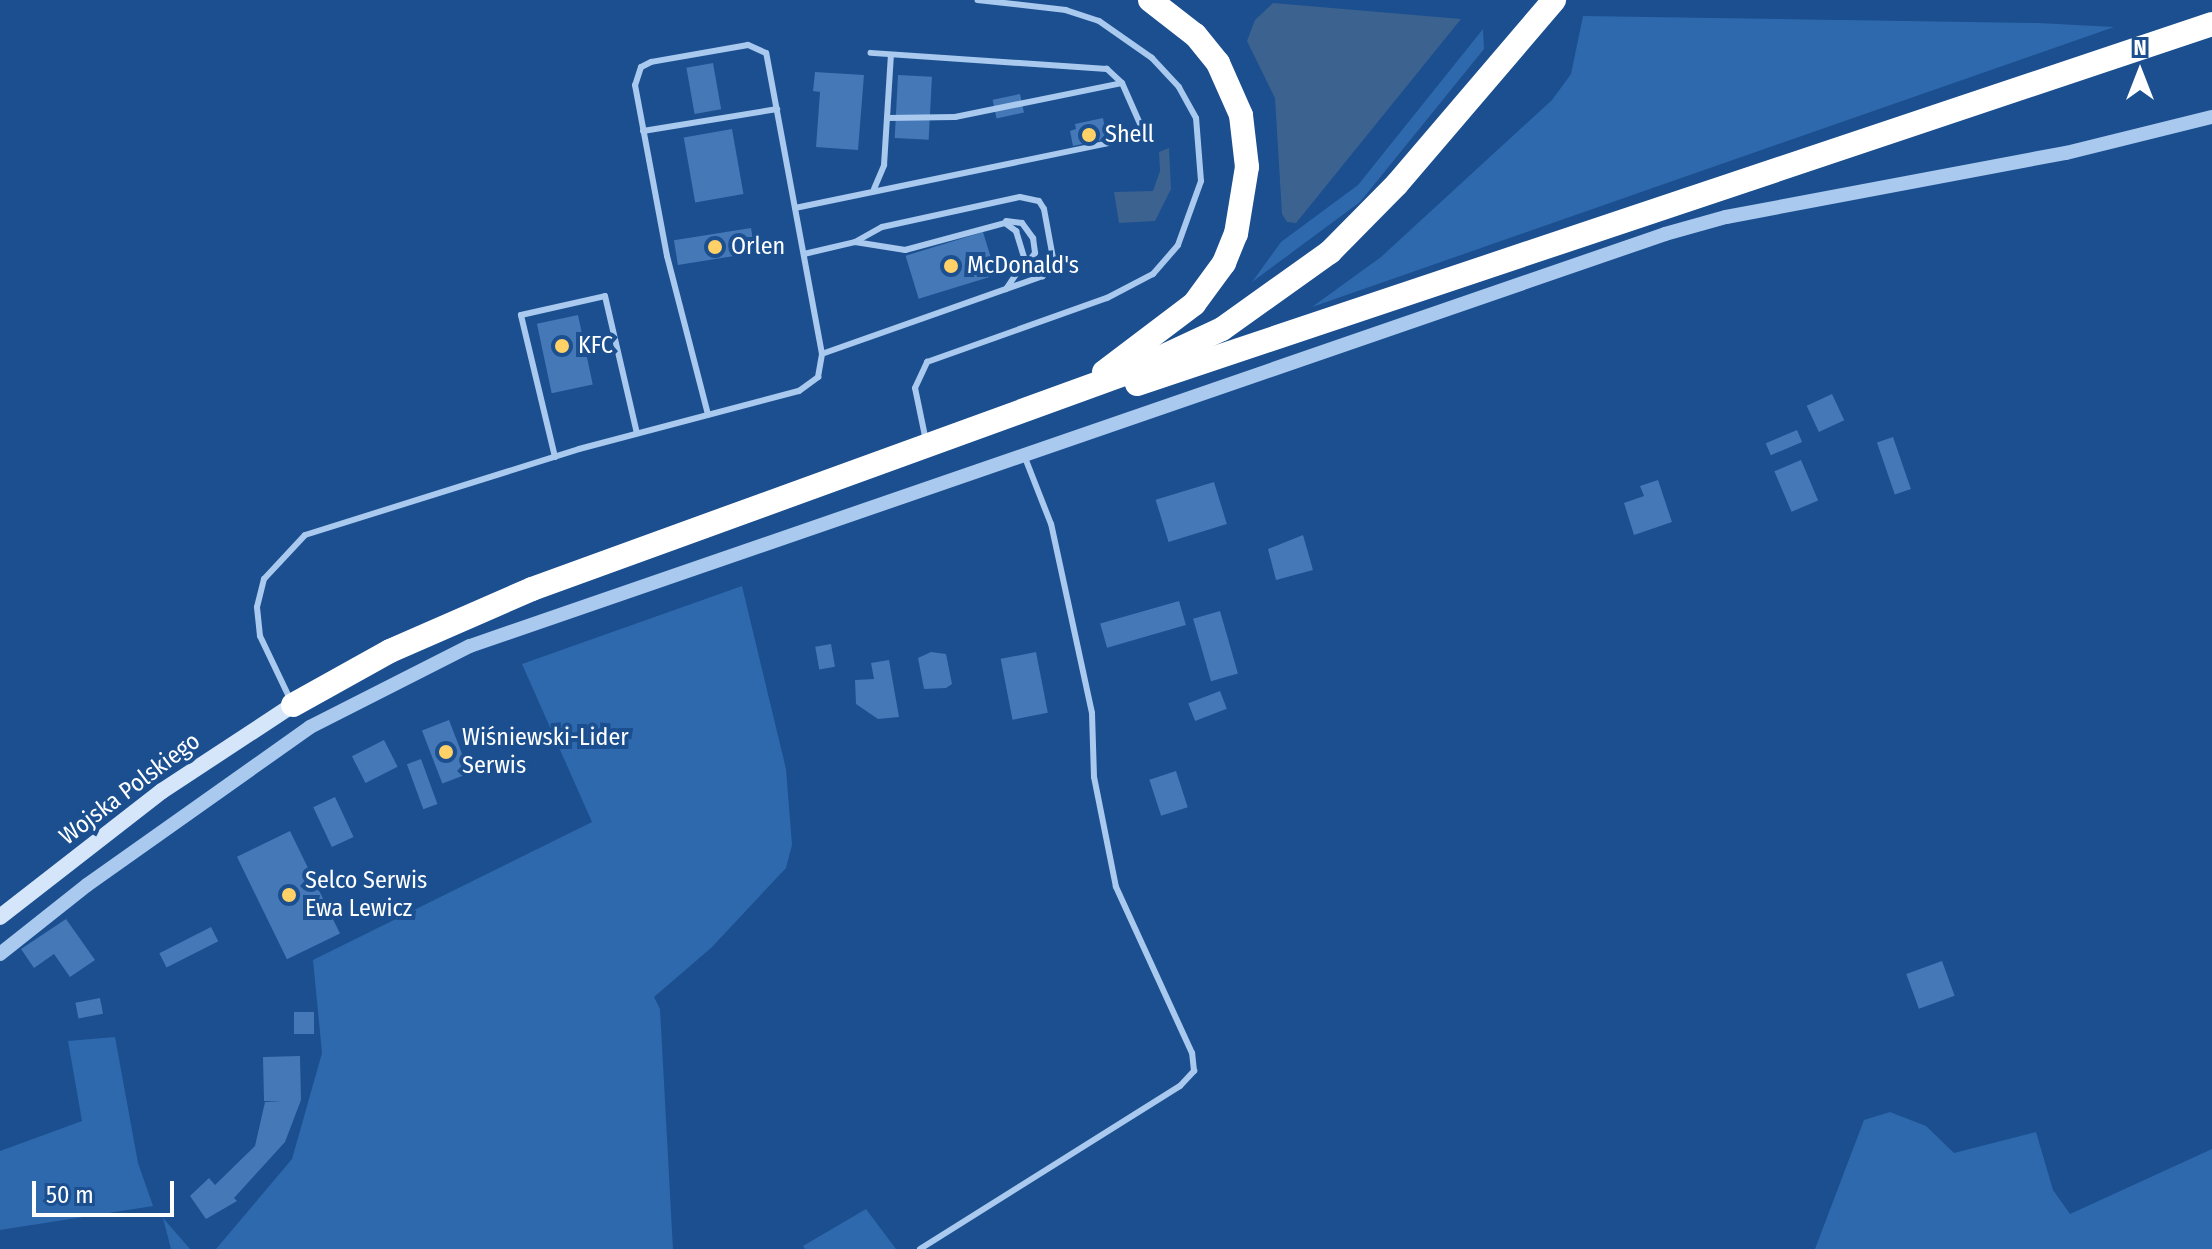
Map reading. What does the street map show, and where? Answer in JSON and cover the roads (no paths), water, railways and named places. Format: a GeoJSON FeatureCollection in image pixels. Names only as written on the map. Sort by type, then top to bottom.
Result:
{"type":"FeatureCollection","features":[{"type":"Feature","properties":{"kind":"highway"},"geometry":{"type":"LineString","coordinates":[[1079,390],[1194,304],[1224,263],[1236,234],[1247,167],[1233,92],[1195,35],[1150,0]]}},
{"type":"Feature","properties":{"kind":"highway"},"geometry":{"type":"LineString","coordinates":[[293,705],[390,651],[532,589],[1079,390],[1222,329],[1330,252],[1516,48],[1554,0]]}},
{"type":"Feature","properties":{"kind":"highway"},"geometry":{"type":"LineString","coordinates":[[1079,390],[1133,385],[2212,24]]}},
{"type":"Feature","properties":{"kind":"main road","name":"Wojska Polskiego"},"geometry":{"type":"LineString","coordinates":[[0,917],[162,791],[293,705]]}},
{"type":"Feature","properties":{"kind":"street"},"geometry":{"type":"LineString","coordinates":[[0,954],[235,778],[310,727],[413,672],[661,577],[1665,234],[1726,217],[2066,153],[2212,117]]}},
{"type":"Feature","properties":{"kind":"lane"},"geometry":{"type":"LineString","coordinates":[[927,445],[915,388],[927,362],[1107,298],[1153,274],[1178,245],[1201,181],[1196,118],[1179,87],[1134,43],[1099,21],[1066,10],[978,0]]}},
{"type":"Feature","properties":{"kind":"lane"},"geometry":{"type":"LineString","coordinates":[[293,705],[260,636],[257,607],[264,579],[281,555],[305,535],[637,433],[708,415],[799,391],[818,377],[822,354],[766,53],[759,47],[693,53],[641,67],[635,85],[667,256],[708,415]]}},
{"type":"Feature","properties":{"kind":"lane"},"geometry":{"type":"LineString","coordinates":[[795,208],[955,172],[1129,139],[1141,121],[1122,83],[1098,67],[871,53]]}},
{"type":"Feature","properties":{"kind":"lane"},"geometry":{"type":"LineString","coordinates":[[874,190],[884,165],[891,55]]}},
{"type":"Feature","properties":{"kind":"lane"},"geometry":{"type":"LineString","coordinates":[[887,118],[955,117],[1122,83]]}},
{"type":"Feature","properties":{"kind":"lane"},"geometry":{"type":"LineString","coordinates":[[643,131],[777,109]]}},
{"type":"Feature","properties":{"kind":"lane"},"geometry":{"type":"LineString","coordinates":[[804,254],[855,242],[882,227],[1020,197],[1034,199],[1044,209],[1051,265],[1036,280],[822,354]]}},
{"type":"Feature","properties":{"kind":"lane"},"geometry":{"type":"LineString","coordinates":[[855,242],[905,250],[992,223],[1017,221],[1028,227],[1035,253],[1003,292]]}},
{"type":"Feature","properties":{"kind":"lane"},"geometry":{"type":"LineString","coordinates":[[992,223],[1016,231],[1024,254],[1023,270]]}},
{"type":"Feature","properties":{"kind":"lane"},"geometry":{"type":"LineString","coordinates":[[555,457],[521,315],[605,296],[637,433]]}},
{"type":"Feature","properties":{"kind":"lane"},"geometry":{"type":"LineString","coordinates":[[920,1249],[1180,1086],[1194,1071],[1192,1053],[1116,887],[1094,777],[1089,698],[1051,524],[1023,451]]}},
{"type":"Feature","properties":{"kind":"place","name":"Shell"},"geometry":{"type":"Point","coordinates":[1089,135]}},
{"type":"Feature","properties":{"kind":"place","name":"Orlen"},"geometry":{"type":"Point","coordinates":[715,247]}},
{"type":"Feature","properties":{"kind":"place","name":"McDonald's"},"geometry":{"type":"Point","coordinates":[951,266]}},
{"type":"Feature","properties":{"kind":"place","name":"KFC"},"geometry":{"type":"Point","coordinates":[562,346]}},
{"type":"Feature","properties":{"kind":"place","name":"Wiśniewski-Lider Serwis"},"geometry":{"type":"Point","coordinates":[446,752]}},
{"type":"Feature","properties":{"kind":"place","name":"Selco Serwis Ewa Lewicz"},"geometry":{"type":"Point","coordinates":[289,895]}}]}
